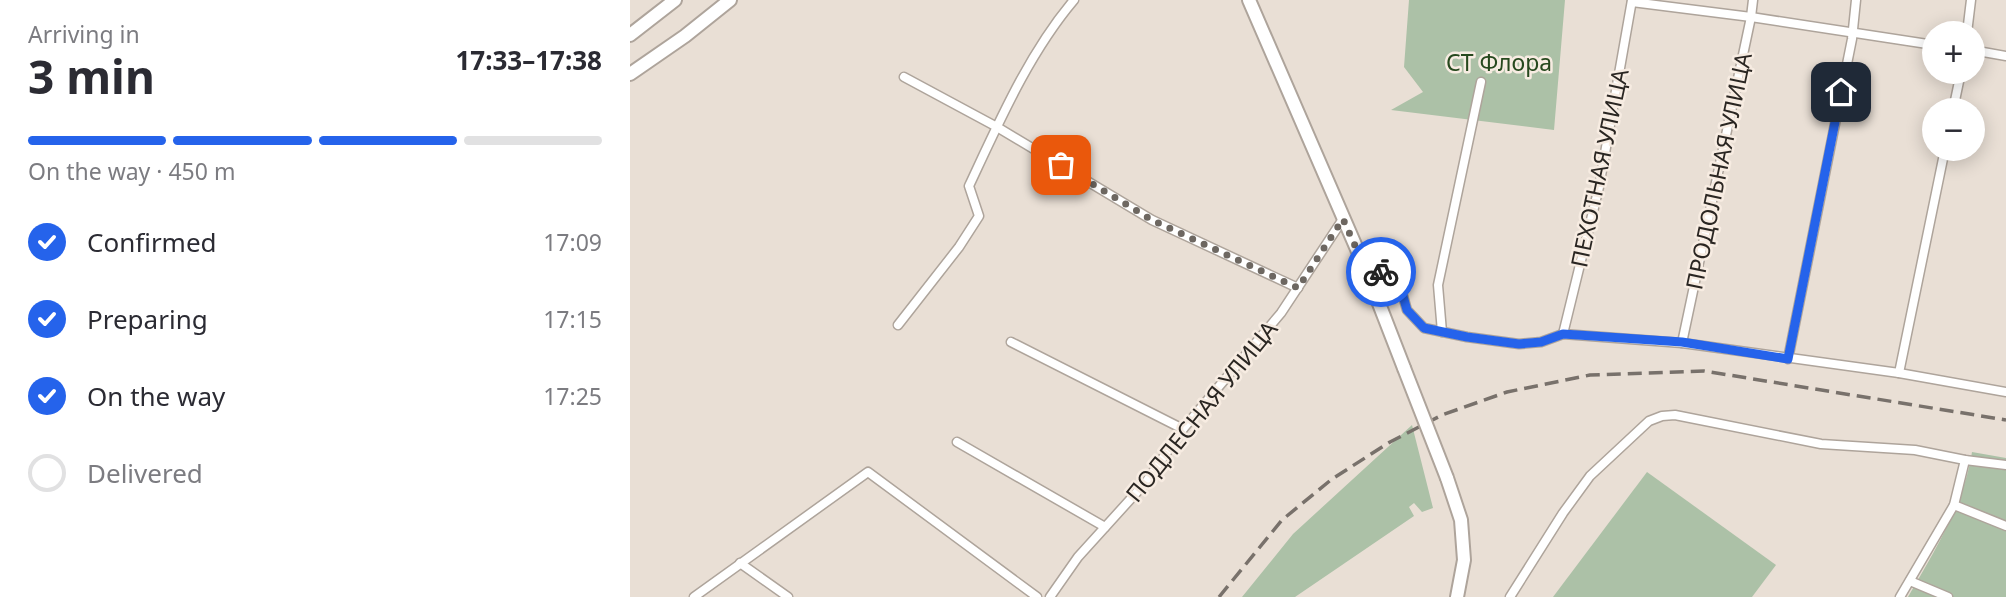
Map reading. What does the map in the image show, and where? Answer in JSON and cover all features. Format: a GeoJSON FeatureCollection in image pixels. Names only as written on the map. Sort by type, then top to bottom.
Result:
{"type":"FeatureCollection","features":[{"type":"Feature","properties":{"kind":"main road"},"geometry":{"type":"LineString","coordinates":[[630,35],[675,0]]}},
{"type":"Feature","properties":{"kind":"main road"},"geometry":{"type":"LineString","coordinates":[[630,74],[685,36],[730,0]]}},
{"type":"Feature","properties":{"kind":"main road"},"geometry":{"type":"LineString","coordinates":[[1249,0],[1366,270],[1447,478],[1461,520],[1464,560],[1457,597]]}},
{"type":"Feature","properties":{"kind":"street"},"geometry":{"type":"LineString","coordinates":[[898,325],[959,247],[979,216],[969,186],[997,127],[1052,26],[1074,0]]}},
{"type":"Feature","properties":{"kind":"street","name":"ПРОДОЛЬНАЯ УЛИЦА"},"geometry":{"type":"LineString","coordinates":[[1682,342],[1753,0]]}},
{"type":"Feature","properties":{"kind":"street"},"geometry":{"type":"LineString","coordinates":[[1788,359],[1853,32],[1856,0]]}},
{"type":"Feature","properties":{"kind":"street"},"geometry":{"type":"LineString","coordinates":[[1968,21],[1971,0]]}},
{"type":"Feature","properties":{"kind":"street"},"geometry":{"type":"LineString","coordinates":[[1632,1],[1922,42]]}},
{"type":"Feature","properties":{"kind":"street","name":"ПЕХОТНАЯ УЛИЦА"},"geometry":{"type":"LineString","coordinates":[[1563,334],[1599,187],[1632,1]]}},
{"type":"Feature","properties":{"kind":"street"},"geometry":{"type":"LineString","coordinates":[[1985,52],[2006,56]]}},
{"type":"Feature","properties":{"kind":"street"},"geometry":{"type":"LineString","coordinates":[[904,77],[997,127],[1152,220],[1298,288]]}},
{"type":"Feature","properties":{"kind":"street"},"geometry":{"type":"LineString","coordinates":[[1442,331],[1438,285],[1481,82]]}},
{"type":"Feature","properties":{"kind":"street"},"geometry":{"type":"LineString","coordinates":[[1899,373],[1943,161]]}},
{"type":"Feature","properties":{"kind":"street","name":"ПОДЛЕСНАЯ УЛИЦА"},"geometry":{"type":"LineString","coordinates":[[1051,597],[1077,557],[1146,481],[1184,429],[1281,313],[1343,219]]}},
{"type":"Feature","properties":{"kind":"street"},"geometry":{"type":"LineString","coordinates":[[1366,270],[1389,274],[1401,289],[1407,310],[1424,328],[1519,344],[1541,342],[1563,334],[1682,342],[2006,391]]}},
{"type":"Feature","properties":{"kind":"street"},"geometry":{"type":"LineString","coordinates":[[1011,342],[1184,429]]}},
{"type":"Feature","properties":{"kind":"street"},"geometry":{"type":"LineString","coordinates":[[1510,597],[1563,513],[1590,477],[1638,429],[1662,416],[1675,415],[1821,444],[1915,450],[2006,465]]}},
{"type":"Feature","properties":{"kind":"street"},"geometry":{"type":"LineString","coordinates":[[957,442],[1105,527]]}},
{"type":"Feature","properties":{"kind":"street"},"geometry":{"type":"LineString","coordinates":[[1899,597],[1954,505],[1965,460]]}},
{"type":"Feature","properties":{"kind":"street"},"geometry":{"type":"LineString","coordinates":[[694,597],[868,472],[1037,597]]}},
{"type":"Feature","properties":{"kind":"street"},"geometry":{"type":"LineString","coordinates":[[1954,505],[2006,526]]}},
{"type":"Feature","properties":{"kind":"street"},"geometry":{"type":"LineString","coordinates":[[740,563],[788,597]]}},
{"type":"Feature","properties":{"kind":"street"},"geometry":{"type":"LineString","coordinates":[[1910,581],[1948,597]]}},
{"type":"Feature","properties":{"kind":"green space","name":"СТ Флора"},"geometry":{"type":"Polygon","coordinates":[[[1409,0],[1565,0],[1554,130],[1391,110],[1423,92],[1404,67],[1409,0]]]}},
{"type":"Feature","properties":{"kind":"green space"},"geometry":{"type":"Polygon","coordinates":[[[1412,425],[1433,508],[1422,512],[1414,503],[1409,507],[1414,516],[1295,597],[1242,597],[1293,534],[1412,425]]]}},
{"type":"Feature","properties":{"kind":"green space"},"geometry":{"type":"Polygon","coordinates":[[[1972,452],[2006,458],[2006,597],[1908,597],[1955,509],[1972,452]]]}},
{"type":"Feature","properties":{"kind":"green space"},"geometry":{"type":"Polygon","coordinates":[[[1647,472],[1776,565],[1752,597],[1553,597],[1647,472]]]}},
{"type":"Feature","properties":{"kind":"railway"},"geometry":{"type":"LineString","coordinates":[[1219,597],[1282,520],[1332,479],[1390,442],[1442,415],[1507,392],[1590,375],[1704,371],[2006,420]]}},
{"type":"Feature","properties":{"kind":"way so far"},"geometry":{"type":"LineString","coordinates":[[1061,165],[1152,220],[1298,288],[1343,219],[1366,270],[1381,272]]}},
{"type":"Feature","properties":{"kind":"route"},"geometry":{"type":"LineString","coordinates":[[1381,272],[1389,274],[1401,289],[1407,310],[1424,328],[1519,344],[1541,342],[1563,334],[1682,342],[1788,359],[1841,92]]}}]}
